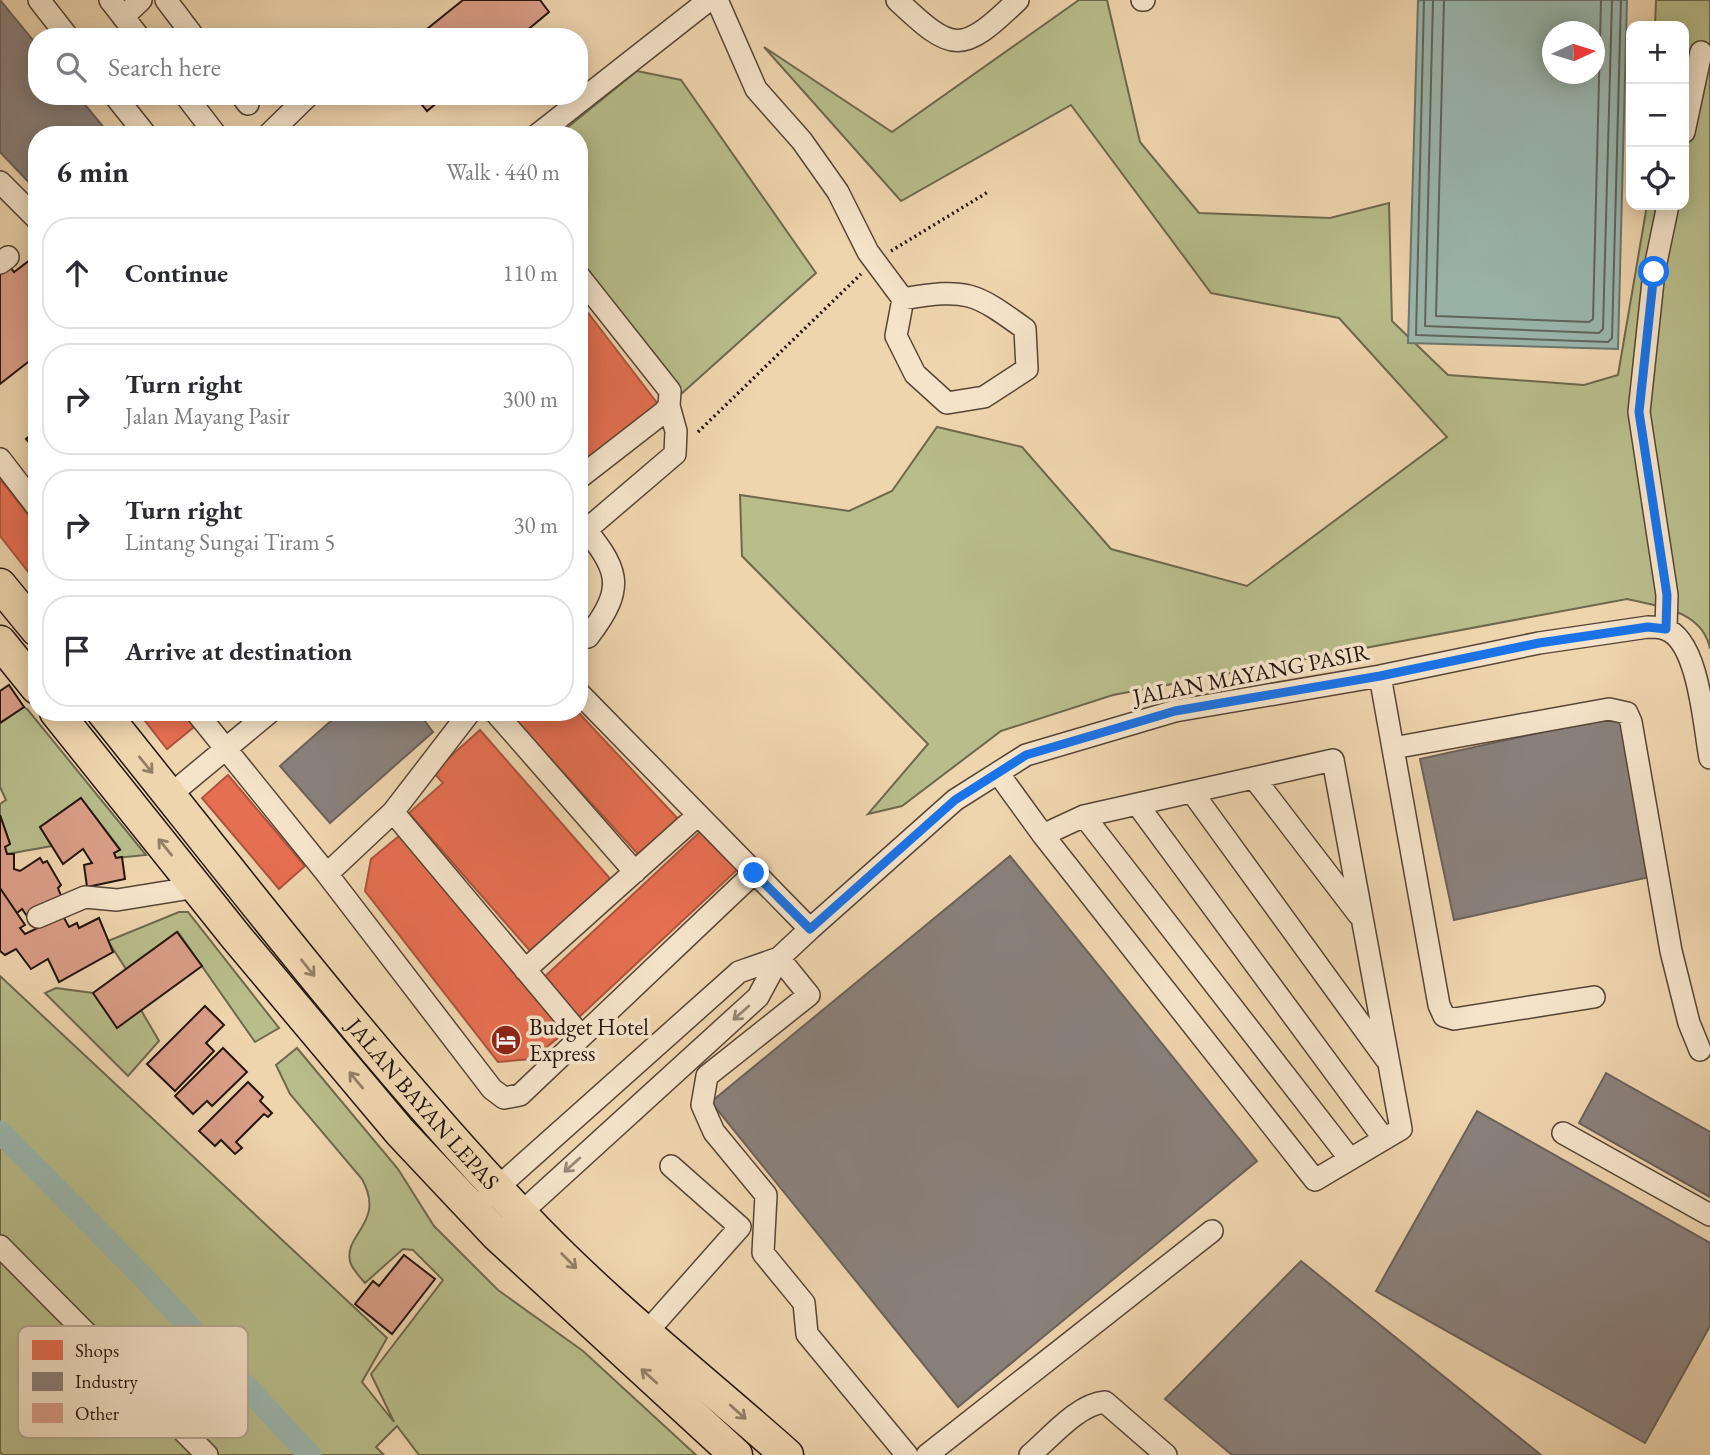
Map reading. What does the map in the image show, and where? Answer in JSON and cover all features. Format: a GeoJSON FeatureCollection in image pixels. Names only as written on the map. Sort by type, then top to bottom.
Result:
{"type":"FeatureCollection","features":[{"type":"Feature","properties":{"kind":"highway"},"geometry":{"type":"LineString","coordinates":[[0,585],[28,620]]}},
{"type":"Feature","properties":{"kind":"highway"},"geometry":{"type":"LineString","coordinates":[[0,642],[28,677]]}},
{"type":"Feature","properties":{"kind":"highway","name":"JALAN BAYAN LEPAS"},"geometry":{"type":"LineString","coordinates":[[63,721],[400,1132],[498,1235],[736,1455]]}},
{"type":"Feature","properties":{"kind":"highway","name":"JALAN BAYAN LEPAS"},"geometry":{"type":"LineString","coordinates":[[110,721],[397,1076],[520,1213],[611,1304],[787,1455]]}},
{"type":"Feature","properties":{"kind":"highway"},"geometry":{"type":"LineString","coordinates":[[400,1132],[445,1202],[499,1259],[582,1315]]}},
{"type":"Feature","properties":{"kind":"street"},"geometry":{"type":"LineString","coordinates":[[39,0],[61,28]]}},
{"type":"Feature","properties":{"kind":"street"},"geometry":{"type":"LineString","coordinates":[[132,28],[117,8],[141,0]]}},
{"type":"Feature","properties":{"kind":"street"},"geometry":{"type":"LineString","coordinates":[[166,0],[187,28]]}},
{"type":"Feature","properties":{"kind":"street"},"geometry":{"type":"LineString","coordinates":[[588,95],[709,0]]}},
{"type":"Feature","properties":{"kind":"street"},"geometry":{"type":"LineString","coordinates":[[718,0],[756,89],[802,141],[838,192],[875,261],[903,299],[896,336],[915,374],[947,403],[984,397],[1027,369],[1025,329],[982,298],[944,292],[903,299]]}},
{"type":"Feature","properties":{"kind":"street"},"geometry":{"type":"LineString","coordinates":[[897,0],[933,34],[954,43],[974,37],[989,28],[1018,0]]}},
{"type":"Feature","properties":{"kind":"street"},"geometry":{"type":"LineString","coordinates":[[1689,108],[1701,52]]}},
{"type":"Feature","properties":{"kind":"street"},"geometry":{"type":"LineString","coordinates":[[122,105],[139,126]]}},
{"type":"Feature","properties":{"kind":"street"},"geometry":{"type":"LineString","coordinates":[[193,105],[209,126]]}},
{"type":"Feature","properties":{"kind":"street"},"geometry":{"type":"LineString","coordinates":[[277,126],[299,105]]}},
{"type":"Feature","properties":{"kind":"street"},"geometry":{"type":"LineString","coordinates":[[548,126],[575,105]]}},
{"type":"Feature","properties":{"kind":"street"},"geometry":{"type":"LineString","coordinates":[[0,182],[28,210]]}},
{"type":"Feature","properties":{"kind":"street"},"geometry":{"type":"LineString","coordinates":[[1667,210],[1654,272],[1639,412],[1667,595],[1666,629],[1680,640],[1694,667],[1710,758]]}},
{"type":"Feature","properties":{"kind":"street"},"geometry":{"type":"LineString","coordinates":[[588,287],[670,391],[669,406],[676,431],[675,454],[588,524]]}},
{"type":"Feature","properties":{"kind":"street"},"geometry":{"type":"LineString","coordinates":[[588,471],[669,406]]}},
{"type":"Feature","properties":{"kind":"street"},"geometry":{"type":"LineString","coordinates":[[0,459],[28,495]]}},
{"type":"Feature","properties":{"kind":"street"},"geometry":{"type":"LineString","coordinates":[[588,536],[609,559],[613,584],[612,602],[588,637]]}},
{"type":"Feature","properties":{"kind":"street","name":"JALAN MAYANG PASIR"},"geometry":{"type":"LineString","coordinates":[[498,1235],[758,998],[779,958],[810,929],[955,800],[1026,755],[1175,711],[1380,676],[1539,643],[1648,627],[1666,629]]}},
{"type":"Feature","properties":{"kind":"street"},"geometry":{"type":"LineString","coordinates":[[1380,676],[1439,1005],[1444,1016],[1454,1020],[1594,997]]}},
{"type":"Feature","properties":{"kind":"street"},"geometry":{"type":"LineString","coordinates":[[588,702],[810,929]]}},
{"type":"Feature","properties":{"kind":"street"},"geometry":{"type":"LineString","coordinates":[[1393,748],[1609,709],[1627,713],[1631,722],[1673,961],[1689,1023],[1700,1050]]}},
{"type":"Feature","properties":{"kind":"street"},"geometry":{"type":"LineString","coordinates":[[204,721],[327,874],[492,1089],[504,1098],[520,1095],[754,873]]}},
{"type":"Feature","properties":{"kind":"street"},"geometry":{"type":"LineString","coordinates":[[170,795],[259,721]]}},
{"type":"Feature","properties":{"kind":"street"},"geometry":{"type":"LineString","coordinates":[[327,874],[393,812],[463,721]]}},
{"type":"Feature","properties":{"kind":"street"},"geometry":{"type":"LineString","coordinates":[[503,721],[635,872]]}},
{"type":"Feature","properties":{"kind":"street"},"geometry":{"type":"LineString","coordinates":[[998,773],[1043,835],[1315,1180],[1401,1129],[1333,760],[1084,816],[1043,835]]}},
{"type":"Feature","properties":{"kind":"street"},"geometry":{"type":"LineString","coordinates":[[1254,778],[1362,919]]}},
{"type":"Feature","properties":{"kind":"street"},"geometry":{"type":"LineString","coordinates":[[1192,792],[1389,1064]]}},
{"type":"Feature","properties":{"kind":"street"},"geometry":{"type":"LineString","coordinates":[[1137,804],[1384,1139]]}},
{"type":"Feature","properties":{"kind":"street"},"geometry":{"type":"LineString","coordinates":[[393,812],[581,1036]]}},
{"type":"Feature","properties":{"kind":"street"},"geometry":{"type":"LineString","coordinates":[[526,970],[698,815]]}},
{"type":"Feature","properties":{"kind":"street"},"geometry":{"type":"LineString","coordinates":[[1084,816],[1350,1159]]}},
{"type":"Feature","properties":{"kind":"street"},"geometry":{"type":"LineString","coordinates":[[38,917],[85,897],[117,900],[197,887]]}},
{"type":"Feature","properties":{"kind":"street"},"geometry":{"type":"LineString","coordinates":[[779,958],[809,995],[707,1076],[702,1105],[714,1132],[766,1195],[763,1253],[804,1303],[807,1334],[907,1455]]}},
{"type":"Feature","properties":{"kind":"street","name":"JALAN MAYANG PASIR"},"geometry":{"type":"LineString","coordinates":[[474,1209],[739,972],[779,958]]}},
{"type":"Feature","properties":{"kind":"street"},"geometry":{"type":"LineString","coordinates":[[1563,1133],[1710,1215]]}},
{"type":"Feature","properties":{"kind":"street"},"geometry":{"type":"LineString","coordinates":[[646,1333],[740,1227],[671,1166]]}},
{"type":"Feature","properties":{"kind":"street"},"geometry":{"type":"LineString","coordinates":[[927,1455],[1212,1231]]}},
{"type":"Feature","properties":{"kind":"street"},"geometry":{"type":"LineString","coordinates":[[0,1246],[79,1326]]}},
{"type":"Feature","properties":{"kind":"street"},"geometry":{"type":"LineString","coordinates":[[1030,1455],[1078,1415],[1095,1403],[1105,1402],[1166,1455]]}},
{"type":"Feature","properties":{"kind":"street"},"geometry":{"type":"LineString","coordinates":[[189,1438],[206,1455]]}},
{"type":"Feature","properties":{"kind":"path"},"geometry":{"type":"LineString","coordinates":[[675,454],[875,261],[988,192]]}},
{"type":"Feature","properties":{"kind":"green space"},"geometry":{"type":"Polygon","coordinates":[[[1079,0],[1107,0],[1140,142],[1199,213],[1330,218],[1389,203],[1392,321],[1448,375],[1584,385],[1618,375],[1646,210],[1689,210],[1689,21],[1655,21],[1656,0],[1710,0],[1710,649],[1706,636],[1689,618],[1665,608],[1627,599],[1113,695],[1001,731],[902,806],[868,814],[928,744],[742,556],[740,495],[849,511],[892,491],[937,427],[1022,447],[1111,549],[1247,586],[1447,437],[1339,318],[1211,293],[1071,105],[901,201],[764,47],[892,132],[1079,0]]]}},
{"type":"Feature","properties":{"kind":"green space"},"geometry":{"type":"Polygon","coordinates":[[[637,71],[681,80],[816,273],[680,395],[588,274],[588,126],[569,126],[637,71]]]}},
{"type":"Feature","properties":{"kind":"green space"},"geometry":{"type":"Polygon","coordinates":[[[24,707],[28,710],[28,721],[37,721],[146,855],[116,858],[114,853],[120,849],[81,798],[40,827],[52,846],[7,854],[5,847],[10,843],[0,815],[0,804],[6,800],[0,787],[0,723],[24,707]]]}},
{"type":"Feature","properties":{"kind":"green space"},"geometry":{"type":"Polygon","coordinates":[[[179,912],[188,912],[279,1028],[255,1042],[178,932],[126,969],[108,941],[179,912]]]}},
{"type":"Feature","properties":{"kind":"green space"},"geometry":{"type":"Polygon","coordinates":[[[0,976],[387,1338],[362,1382],[394,1422],[371,1374],[443,1280],[413,1250],[403,1249],[365,1283],[354,1269],[350,1261],[350,1251],[367,1217],[368,1194],[362,1179],[290,1094],[276,1065],[297,1048],[398,1169],[434,1226],[498,1290],[583,1351],[696,1455],[419,1455],[397,1426],[376,1447],[384,1455],[3,1455],[0,1452],[0,976]]]}},
{"type":"Feature","properties":{"kind":"green space"},"geometry":{"type":"Polygon","coordinates":[[[56,988],[93,993],[117,1027],[141,1010],[159,1041],[128,1076],[45,993],[56,988]]]}},
{"type":"Feature","properties":{"kind":"water"},"geometry":{"type":"Polygon","coordinates":[[[1627,0],[1618,349],[1408,343],[1418,1],[1627,0]]]}},
{"type":"Feature","properties":{"kind":"building: Shops"},"geometry":{"type":"Polygon","coordinates":[[[588,313],[661,408],[588,464],[588,313]]]}},
{"type":"Feature","properties":{"kind":"building: Shops"},"geometry":{"type":"Polygon","coordinates":[[[0,479],[28,515],[28,572],[0,536],[0,479]]]}},
{"type":"Feature","properties":{"kind":"building: Shops"},"geometry":{"type":"Polygon","coordinates":[[[145,721],[190,721],[194,727],[167,749],[145,721]]]}},
{"type":"Feature","properties":{"kind":"building: Shops"},"geometry":{"type":"Polygon","coordinates":[[[516,721],[586,721],[679,820],[638,854],[516,721]]]}},
{"type":"Feature","properties":{"kind":"building: Shops"},"geometry":{"type":"Polygon","coordinates":[[[480,730],[613,882],[532,953],[409,813],[443,783],[433,772],[480,730]]]}},
{"type":"Feature","properties":{"kind":"building: Shops"},"geometry":{"type":"Polygon","coordinates":[[[228,775],[305,866],[279,889],[202,798],[228,775]]]}},
{"type":"Feature","properties":{"kind":"building: Shops"},"geometry":{"type":"Polygon","coordinates":[[[702,830],[738,869],[577,1019],[541,980],[702,830]]]}},
{"type":"Feature","properties":{"kind":"building: Shops"},"geometry":{"type":"Polygon","coordinates":[[[404,832],[564,1033],[532,1059],[498,1062],[365,891],[371,859],[404,832]]]}},
{"type":"Feature","properties":{"kind":"building: Industry"},"geometry":{"type":"Polygon","coordinates":[[[0,0],[28,34],[28,105],[85,105],[103,126],[28,126],[28,182],[0,152],[0,0]]]}},
{"type":"Feature","properties":{"kind":"building: Industry"},"geometry":{"type":"Polygon","coordinates":[[[1620,715],[1654,876],[1454,920],[1420,759],[1620,715]]]}},
{"type":"Feature","properties":{"kind":"building: Industry"},"geometry":{"type":"Polygon","coordinates":[[[331,721],[425,721],[433,732],[330,823],[280,766],[331,721]]]}},
{"type":"Feature","properties":{"kind":"building: Industry"},"geometry":{"type":"Polygon","coordinates":[[[1010,856],[1257,1161],[958,1407],[711,1102],[1010,856]]]}},
{"type":"Feature","properties":{"kind":"building: Industry"},"geometry":{"type":"Polygon","coordinates":[[[1606,1073],[1710,1132],[1710,1197],[1579,1123],[1606,1073]]]}},
{"type":"Feature","properties":{"kind":"building: Industry"},"geometry":{"type":"Polygon","coordinates":[[[1477,1111],[1710,1243],[1710,1326],[1645,1443],[1376,1291],[1477,1111]]]}},
{"type":"Feature","properties":{"kind":"building: Industry"},"geometry":{"type":"Polygon","coordinates":[[[1301,1261],[1541,1455],[1232,1455],[1165,1399],[1301,1261]]]}},
{"type":"Feature","properties":{"kind":"building: Other"},"geometry":{"type":"Polygon","coordinates":[[[463,0],[540,0],[549,12],[530,28],[428,28],[463,0]]]}},
{"type":"Feature","properties":{"kind":"building: Other"},"geometry":{"type":"Polygon","coordinates":[[[422,105],[434,105],[427,111],[422,105]]]}},
{"type":"Feature","properties":{"kind":"building: Other"},"geometry":{"type":"Polygon","coordinates":[[[6,262],[14,272],[28,262],[28,362],[0,384],[0,267],[6,262]]]}},
{"type":"Feature","properties":{"kind":"building: Other"},"geometry":{"type":"Polygon","coordinates":[[[9,685],[24,707],[0,723],[0,691],[9,685]]]}},
{"type":"Feature","properties":{"kind":"building: Other"},"geometry":{"type":"Polygon","coordinates":[[[81,798],[120,850],[114,853],[116,858],[122,857],[125,879],[87,887],[84,865],[92,863],[83,849],[63,864],[40,827],[81,798]]]}},
{"type":"Feature","properties":{"kind":"building: Other"},"geometry":{"type":"Polygon","coordinates":[[[0,815],[10,844],[5,847],[7,854],[14,854],[14,869],[20,871],[40,858],[43,863],[47,861],[61,885],[58,888],[62,898],[29,919],[22,909],[17,913],[0,888],[0,815]]]}},
{"type":"Feature","properties":{"kind":"building: Other"},"geometry":{"type":"Polygon","coordinates":[[[0,888],[25,925],[20,928],[25,934],[63,916],[69,927],[77,923],[79,928],[99,918],[113,952],[59,982],[48,959],[31,969],[16,949],[5,955],[0,951],[0,888]]]}},
{"type":"Feature","properties":{"kind":"building: Other"},"geometry":{"type":"Polygon","coordinates":[[[177,932],[202,966],[117,1028],[93,993],[177,932]]]}},
{"type":"Feature","properties":{"kind":"building: Other"},"geometry":{"type":"Polygon","coordinates":[[[205,1006],[224,1025],[206,1043],[214,1051],[175,1091],[147,1064],[205,1006]]]}},
{"type":"Feature","properties":{"kind":"building: Other"},"geometry":{"type":"Polygon","coordinates":[[[223,1048],[247,1072],[212,1106],[207,1101],[193,1114],[175,1096],[223,1048]]]}},
{"type":"Feature","properties":{"kind":"building: Other"},"geometry":{"type":"Polygon","coordinates":[[[248,1082],[263,1097],[260,1101],[272,1113],[268,1117],[264,1114],[236,1142],[242,1148],[235,1154],[221,1140],[215,1146],[199,1131],[248,1082]]]}},
{"type":"Feature","properties":{"kind":"building: Other"},"geometry":{"type":"Polygon","coordinates":[[[404,1255],[435,1279],[392,1334],[355,1304],[373,1281],[379,1286],[404,1255]]]}},
{"type":"Feature","properties":{"kind":"waterway"},"geometry":{"type":"LineString","coordinates":[[0,1132],[189,1326]]}},
{"type":"Feature","properties":{"kind":"waterway"},"geometry":{"type":"LineString","coordinates":[[248,1389],[310,1455]]}},
{"type":"Feature","properties":{"kind":"place","name":"Budget Hotel Express"},"geometry":{"type":"Point","coordinates":[506,1040]}},
{"type":"Feature","properties":{"kind":"route"},"geometry":{"type":"LineString","coordinates":[[754,873],[810,929],[955,800],[1026,755],[1175,711],[1380,676],[1539,643],[1648,627],[1666,629],[1667,595],[1639,412],[1654,272]]}}]}
